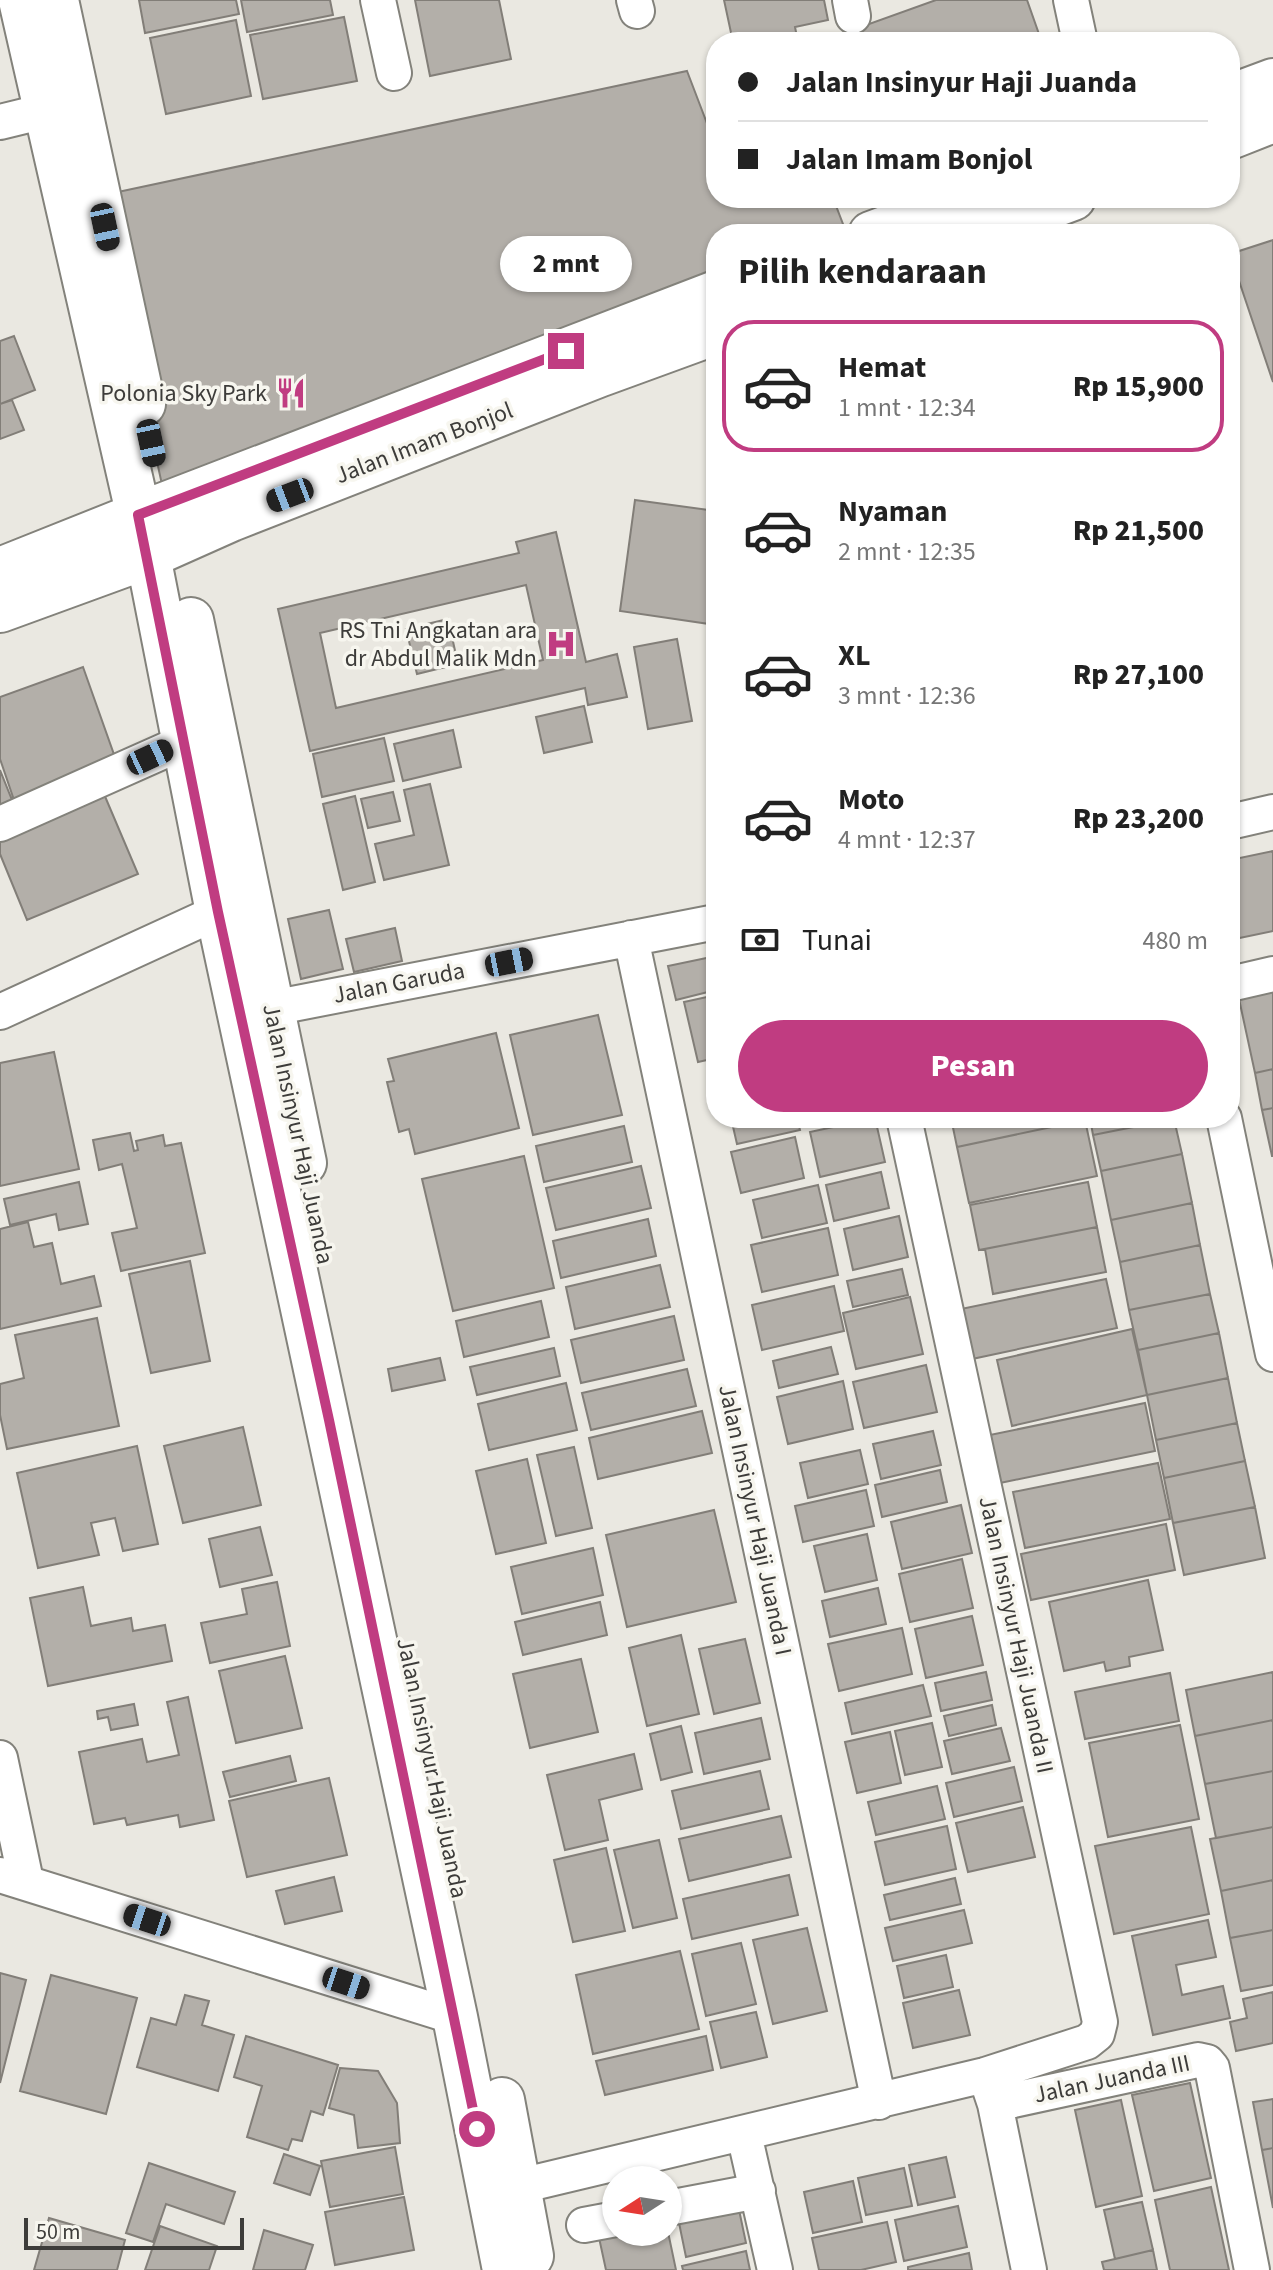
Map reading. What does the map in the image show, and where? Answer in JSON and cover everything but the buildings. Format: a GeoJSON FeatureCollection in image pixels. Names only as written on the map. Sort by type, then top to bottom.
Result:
{"type":"FeatureCollection","features":[{"type":"Feature","properties":{"kind":"main road","name":"Jalan Insinyur Haji Juanda"},"geometry":{"type":"LineString","coordinates":[[21,0],[45,111],[156,529],[272,1008],[520,2186],[534,2270]]}},
{"type":"Feature","properties":{"kind":"main road","name":"Jalan Insinyur Haji Juanda"},"geometry":{"type":"LineString","coordinates":[[56,0],[156,529],[184,742],[455,2017],[505,2270]]}},
{"type":"Feature","properties":{"kind":"main road"},"geometry":{"type":"LineString","coordinates":[[1240,93],[1273,81]]}},
{"type":"Feature","properties":{"kind":"main road"},"geometry":{"type":"LineString","coordinates":[[1240,133],[1273,120]]}},
{"type":"Feature","properties":{"kind":"main road"},"geometry":{"type":"LineString","coordinates":[[898,224],[940,208]]}},
{"type":"Feature","properties":{"kind":"main road"},"geometry":{"type":"LineString","coordinates":[[1004,224],[1047,208]]}},
{"type":"Feature","properties":{"kind":"main road","name":"Jalan Imam Bonjol"},"geometry":{"type":"LineString","coordinates":[[0,610],[156,529],[706,297]]}},
{"type":"Feature","properties":{"kind":"main road","name":"Jalan Imam Bonjol"},"geometry":{"type":"LineString","coordinates":[[0,570],[52,552],[156,529],[542,397],[706,336]]}},
{"type":"Feature","properties":{"kind":"street"},"geometry":{"type":"LineString","coordinates":[[378,0],[394,73]]}},
{"type":"Feature","properties":{"kind":"street"},"geometry":{"type":"LineString","coordinates":[[1071,0],[1078,32]]}},
{"type":"Feature","properties":{"kind":"street"},"geometry":{"type":"LineString","coordinates":[[0,122],[45,111]]}},
{"type":"Feature","properties":{"kind":"street"},"geometry":{"type":"LineString","coordinates":[[0,824],[184,742]]}},
{"type":"Feature","properties":{"kind":"street"},"geometry":{"type":"LineString","coordinates":[[1240,820],[1273,812]]}},
{"type":"Feature","properties":{"kind":"street"},"geometry":{"type":"LineString","coordinates":[[0,1012],[218,912]]}},
{"type":"Feature","properties":{"kind":"street","name":"Jalan Garuda"},"geometry":{"type":"LineString","coordinates":[[272,1008],[706,924]]}},
{"type":"Feature","properties":{"kind":"street","name":"Jalan Insinyur Haji Juanda I"},"geometry":{"type":"LineString","coordinates":[[631,938],[879,2102]]}},
{"type":"Feature","properties":{"kind":"street"},"geometry":{"type":"LineString","coordinates":[[1240,982],[1273,974]]}},
{"type":"Feature","properties":{"kind":"street","name":"Jalan Insinyur Haji Juanda II"},"geometry":{"type":"LineString","coordinates":[[906,1128],[1100,2022],[1097,2034],[1087,2042],[990,2090]]}},
{"type":"Feature","properties":{"kind":"street"},"geometry":{"type":"LineString","coordinates":[[1226,1128],[1273,1354]]}},
{"type":"Feature","properties":{"kind":"street"},"geometry":{"type":"LineString","coordinates":[[0,1758],[13,1878],[455,2017]]}},
{"type":"Feature","properties":{"kind":"street","name":"Jalan Juanda III"},"geometry":{"type":"LineString","coordinates":[[990,2090],[1198,2060],[1207,2062],[1212,2068],[1252,2270]]}},
{"type":"Feature","properties":{"kind":"street"},"geometry":{"type":"LineString","coordinates":[[520,2186],[879,2102],[990,2090],[1029,2270]]}},
{"type":"Feature","properties":{"kind":"street"},"geometry":{"type":"LineString","coordinates":[[744,2134],[775,2270]]}},
{"type":"Feature","properties":{"kind":"street"},"geometry":{"type":"LineString","coordinates":[[682,2205],[758,2191]]}},
{"type":"Feature","properties":{"kind":"place","name":"Polonia Sky Park"},"geometry":{"type":"Point","coordinates":[291,393]}},
{"type":"Feature","properties":{"kind":"place","name":"RS Tni Angkatan ara dr Abdul Malik Mdn"},"geometry":{"type":"Point","coordinates":[561,644]}},
{"type":"Feature","properties":{"kind":"route"},"geometry":{"type":"LineString","coordinates":[[477,2129],[329,1420],[218,912],[138,515],[566,351]]}}]}
